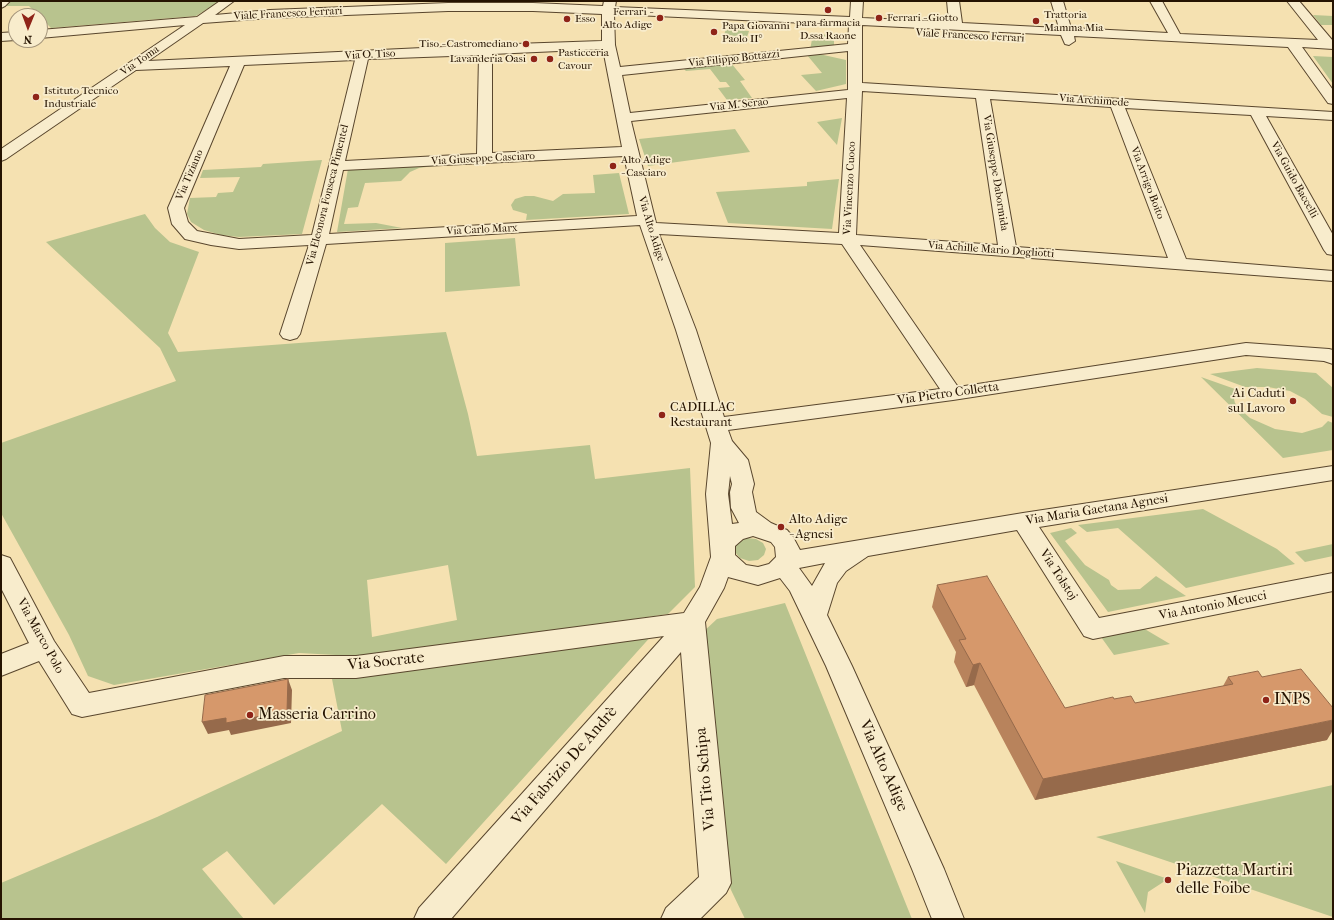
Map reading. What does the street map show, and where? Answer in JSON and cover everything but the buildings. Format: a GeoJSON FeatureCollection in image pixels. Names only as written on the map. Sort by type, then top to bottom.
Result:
{"type":"FeatureCollection","features":[{"type":"Feature","properties":{"kind":"street"},"geometry":{"type":"LineString","coordinates":[[1,4],[4,1]]}},
{"type":"Feature","properties":{"kind":"street","name":"Via Toma"},"geometry":{"type":"LineString","coordinates":[[1,156],[199,19],[228,1]]}},
{"type":"Feature","properties":{"kind":"street","name":"Via Vincenzo Cuoco"},"geometry":{"type":"LineString","coordinates":[[857,1],[854,47],[855,90],[847,239],[953,394]]}},
{"type":"Feature","properties":{"kind":"street"},"geometry":{"type":"LineString","coordinates":[[953,1],[956,26]]}},
{"type":"Feature","properties":{"kind":"street"},"geometry":{"type":"LineString","coordinates":[[1057,1],[1068,36]]}},
{"type":"Feature","properties":{"kind":"street"},"geometry":{"type":"LineString","coordinates":[[1156,1],[1176,37]]}},
{"type":"Feature","properties":{"kind":"street"},"geometry":{"type":"LineString","coordinates":[[1293,1],[1331,48]]}},
{"type":"Feature","properties":{"kind":"street","name":"Viale Francesco Ferrari"},"geometry":{"type":"LineString","coordinates":[[48,33],[270,14],[448,7],[609,5],[704,21],[855,26],[1296,48],[1331,48]]}},
{"type":"Feature","properties":{"kind":"street","name":"Via Alto Adige"},"geometry":{"type":"LineString","coordinates":[[609,5],[607,21],[609,45],[630,151],[648,224],[686,330],[718,434],[717,494],[723,550],[730,567],[777,583],[789,591],[814,615]]}},
{"type":"Feature","properties":{"kind":"street","name":"Viale Francesco Ferrari"},"geometry":{"type":"LineString","coordinates":[[855,26],[956,26],[1068,36],[1176,37],[1296,48]]}},
{"type":"Feature","properties":{"kind":"street","name":"Via O. Tiso"},"geometry":{"type":"LineString","coordinates":[[132,66],[486,49],[609,45]]}},
{"type":"Feature","properties":{"kind":"street","name":"Via Filippo Bottazzi"},"geometry":{"type":"LineString","coordinates":[[614,72],[854,47]]}},
{"type":"Feature","properties":{"kind":"street"},"geometry":{"type":"LineString","coordinates":[[1296,48],[1333,100]]}},
{"type":"Feature","properties":{"kind":"street"},"geometry":{"type":"LineString","coordinates":[[484,159],[486,49]]}},
{"type":"Feature","properties":{"kind":"street","name":"Via Eleonora Fonseca Pimentel"},"geometry":{"type":"LineString","coordinates":[[290,334],[318,240],[363,55]]}},
{"type":"Feature","properties":{"kind":"street","name":"Via Tiziano"},"geometry":{"type":"LineString","coordinates":[[239,61],[176,208],[180,224],[191,235],[211,240],[239,244],[318,240]]}},
{"type":"Feature","properties":{"kind":"street","name":"Via Archimede"},"geometry":{"type":"LineString","coordinates":[[855,90],[982,94],[1333,116]]}},
{"type":"Feature","properties":{"kind":"street","name":"Via M. Serao"},"geometry":{"type":"LineString","coordinates":[[623,118],[855,90]]}},
{"type":"Feature","properties":{"kind":"street","name":"Via Giuseppe Dabormida"},"geometry":{"type":"LineString","coordinates":[[982,94],[1008,252]]}},
{"type":"Feature","properties":{"kind":"street","name":"Via Arrigo Boito"},"geometry":{"type":"LineString","coordinates":[[1116,102],[1179,265]]}},
{"type":"Feature","properties":{"kind":"street","name":"Via Guido Baccelli"},"geometry":{"type":"LineString","coordinates":[[1256,111],[1333,250]]}},
{"type":"Feature","properties":{"kind":"street","name":"Via Giuseppe Casciaro"},"geometry":{"type":"LineString","coordinates":[[336,166],[630,151]]}},
{"type":"Feature","properties":{"kind":"street","name":"Via Carlo Marx"},"geometry":{"type":"LineString","coordinates":[[318,240],[648,224]]}},
{"type":"Feature","properties":{"kind":"street","name":"Via Achille Mario Dogliotti"},"geometry":{"type":"LineString","coordinates":[[648,224],[1333,276]]}},
{"type":"Feature","properties":{"kind":"street","name":"Via Pietro Colletta"},"geometry":{"type":"LineString","coordinates":[[718,434],[953,394],[1246,349],[1329,355],[1333,358]]}},
{"type":"Feature","properties":{"kind":"street","name":"Via Alto Adige"},"geometry":{"type":"LineString","coordinates":[[718,434],[737,460],[743,484],[743,508],[746,516],[767,531],[779,536],[785,543],[788,550],[785,563],[800,587],[849,688],[928,869],[948,919]]}},
{"type":"Feature","properties":{"kind":"street","name":"Via Maria Gaetana Agnesi"},"geometry":{"type":"LineString","coordinates":[[785,563],[1023,521],[1333,473]]}},
{"type":"Feature","properties":{"kind":"street","name":"Via Tolstoj"},"geometry":{"type":"LineString","coordinates":[[1023,521],[1093,629]]}},
{"type":"Feature","properties":{"kind":"street"},"geometry":{"type":"LineString","coordinates":[[723,550],[735,532],[748,529],[767,531]]}},
{"type":"Feature","properties":{"kind":"street","name":"Via Maria Gaetana Agnesi"},"geometry":{"type":"LineString","coordinates":[[767,531],[796,544],[862,549]]}},
{"type":"Feature","properties":{"kind":"street"},"geometry":{"type":"LineString","coordinates":[[814,615],[826,580],[837,565],[862,549]]}},
{"type":"Feature","properties":{"kind":"street","name":"Via Fabrizio De Andrè"},"geometry":{"type":"LineString","coordinates":[[695,617],[712,588],[723,550]]}},
{"type":"Feature","properties":{"kind":"street"},"geometry":{"type":"LineString","coordinates":[[750,575],[773,572],[785,563]]}},
{"type":"Feature","properties":{"kind":"street","name":"Via Marco Polo"},"geometry":{"type":"LineString","coordinates":[[1,564],[45,648],[82,706]]}},
{"type":"Feature","properties":{"kind":"street","name":"Via Fabrizio De Andrè"},"geometry":{"type":"LineString","coordinates":[[430,919],[695,617],[726,590],[750,575]]}},
{"type":"Feature","properties":{"kind":"street","name":"Via Antonio Meucci"},"geometry":{"type":"LineString","coordinates":[[1093,629],[1333,582]]}},
{"type":"Feature","properties":{"kind":"street","name":"Via Socrate"},"geometry":{"type":"LineString","coordinates":[[82,706],[284,667],[356,667],[695,617]]}},
{"type":"Feature","properties":{"kind":"street","name":"Via Tito Schipa"},"geometry":{"type":"LineString","coordinates":[[677,919],[715,883],[695,617]]}},
{"type":"Feature","properties":{"kind":"street"},"geometry":{"type":"LineString","coordinates":[[1,665],[45,648]]}},
{"type":"Feature","properties":{"kind":"green space"},"geometry":{"type":"Polygon","coordinates":[[[220,1],[196,16],[51,28],[48,25],[48,8],[6,6],[10,2],[220,1]]]}},
{"type":"Feature","properties":{"kind":"green space"},"geometry":{"type":"Polygon","coordinates":[[[1313,15],[1333,16],[1333,25],[1321,25],[1313,15]]]}},
{"type":"Feature","properties":{"kind":"green space"},"geometry":{"type":"Polygon","coordinates":[[[726,29],[749,31],[747,37],[724,35],[726,29]]]}},
{"type":"Feature","properties":{"kind":"green space"},"geometry":{"type":"Polygon","coordinates":[[[813,34],[834,35],[834,46],[810,50],[813,34]]]}},
{"type":"Feature","properties":{"kind":"green space"},"geometry":{"type":"Polygon","coordinates":[[[819,54],[846,60],[846,84],[816,91],[801,75],[822,73],[807,55],[819,54]]]}},
{"type":"Feature","properties":{"kind":"green space"},"geometry":{"type":"Polygon","coordinates":[[[1313,56],[1333,57],[1333,84],[1313,56]]]}},
{"type":"Feature","properties":{"kind":"green space"},"geometry":{"type":"Polygon","coordinates":[[[731,63],[745,80],[740,81],[752,98],[727,100],[718,88],[730,87],[726,82],[720,82],[710,69],[686,71],[683,68],[731,63]]]}},
{"type":"Feature","properties":{"kind":"green space"},"geometry":{"type":"Polygon","coordinates":[[[842,118],[837,145],[817,122],[842,118]]]}},
{"type":"Feature","properties":{"kind":"green space"},"geometry":{"type":"Polygon","coordinates":[[[735,129],[750,152],[648,166],[639,139],[735,129]]]}},
{"type":"Feature","properties":{"kind":"green space"},"geometry":{"type":"Polygon","coordinates":[[[322,160],[302,234],[239,237],[221,235],[204,230],[191,222],[187,214],[190,198],[216,197],[218,193],[233,192],[240,177],[200,178],[203,170],[261,167],[263,164],[322,160]]]}},
{"type":"Feature","properties":{"kind":"green space"},"geometry":{"type":"Polygon","coordinates":[[[449,164],[419,168],[410,172],[401,181],[365,183],[358,207],[348,208],[344,224],[376,223],[402,228],[337,232],[348,169],[449,164]]]}},
{"type":"Feature","properties":{"kind":"green space"},"geometry":{"type":"Polygon","coordinates":[[[619,173],[629,214],[526,220],[527,214],[513,210],[511,205],[515,199],[525,196],[534,196],[553,201],[563,194],[595,193],[593,175],[619,173]]]}},
{"type":"Feature","properties":{"kind":"green space"},"geometry":{"type":"Polygon","coordinates":[[[839,179],[832,229],[728,223],[716,192],[807,186],[807,182],[839,179]]]}},
{"type":"Feature","properties":{"kind":"green space"},"geometry":{"type":"Polygon","coordinates":[[[145,214],[155,228],[170,242],[199,252],[168,333],[178,352],[446,332],[468,414],[477,456],[590,445],[595,479],[690,468],[695,587],[668,614],[373,657],[299,653],[114,685],[88,676],[69,635],[1,513],[1,443],[176,381],[160,348],[46,242],[145,214]],[[448,565],[367,580],[372,637],[457,620],[448,565]]]}},
{"type":"Feature","properties":{"kind":"green space"},"geometry":{"type":"Polygon","coordinates":[[[515,238],[520,286],[445,292],[445,243],[515,238]]]}},
{"type":"Feature","properties":{"kind":"green space"},"geometry":{"type":"Polygon","coordinates":[[[1257,368],[1316,373],[1333,388],[1333,417],[1322,414],[1305,399],[1290,391],[1268,387],[1245,387],[1210,374],[1257,368]]]}},
{"type":"Feature","properties":{"kind":"green space"},"geometry":{"type":"Polygon","coordinates":[[[1201,377],[1235,389],[1233,395],[1235,403],[1241,410],[1250,418],[1275,429],[1302,433],[1322,427],[1328,421],[1333,423],[1333,450],[1283,458],[1201,377]]]}},
{"type":"Feature","properties":{"kind":"green space"},"geometry":{"type":"Polygon","coordinates":[[[1203,509],[1277,549],[1295,564],[1186,588],[1118,528],[1087,532],[1078,525],[1203,509]]]}},
{"type":"Feature","properties":{"kind":"green space"},"geometry":{"type":"Polygon","coordinates":[[[1071,528],[1077,533],[1065,541],[1085,565],[1109,580],[1111,585],[1118,590],[1140,589],[1156,576],[1186,596],[1108,612],[1050,533],[1071,528]]]}},
{"type":"Feature","properties":{"kind":"green space"},"geometry":{"type":"Polygon","coordinates":[[[747,538],[756,539],[763,543],[766,549],[764,555],[758,560],[749,561],[740,558],[735,552],[734,546],[739,541],[747,538]]]}},
{"type":"Feature","properties":{"kind":"green space"},"geometry":{"type":"Polygon","coordinates":[[[1333,544],[1333,556],[1305,562],[1295,552],[1333,544]]]}},
{"type":"Feature","properties":{"kind":"green space"},"geometry":{"type":"Polygon","coordinates":[[[785,603],[912,919],[745,919],[731,890],[728,881],[702,633],[717,619],[785,603]]]}},
{"type":"Feature","properties":{"kind":"green space"},"geometry":{"type":"Polygon","coordinates":[[[1143,628],[1170,644],[1114,655],[1101,637],[1143,628]]]}},
{"type":"Feature","properties":{"kind":"green space"},"geometry":{"type":"Polygon","coordinates":[[[654,633],[446,864],[382,804],[274,905],[227,851],[202,869],[244,919],[1,919],[1,883],[157,817],[342,731],[332,679],[654,633]]]}},
{"type":"Feature","properties":{"kind":"green space"},"geometry":{"type":"Polygon","coordinates":[[[1333,785],[1333,917],[1096,837],[1333,785]]]}},
{"type":"Feature","properties":{"kind":"green space"},"geometry":{"type":"Polygon","coordinates":[[[1116,861],[1168,879],[1148,892],[1145,913],[1116,861]]]}},
{"type":"Feature","properties":{"kind":"place","name":"para-farmacia D.ssa Raone"},"geometry":{"type":"Point","coordinates":[828,10]}},
{"type":"Feature","properties":{"kind":"place","name":"Ferrari - Alto Adige"},"geometry":{"type":"Point","coordinates":[660,18]}},
{"type":"Feature","properties":{"kind":"place","name":"Ferrari - Giotto"},"geometry":{"type":"Point","coordinates":[879,18]}},
{"type":"Feature","properties":{"kind":"place","name":"Esso"},"geometry":{"type":"Point","coordinates":[567,19]}},
{"type":"Feature","properties":{"kind":"place","name":"Trattoria Mamma Mia"},"geometry":{"type":"Point","coordinates":[1036,21]}},
{"type":"Feature","properties":{"kind":"place","name":"Papa Giovanni Paolo II°"},"geometry":{"type":"Point","coordinates":[714,32]}},
{"type":"Feature","properties":{"kind":"place","name":"Tiso - Castromediano"},"geometry":{"type":"Point","coordinates":[526,44]}},
{"type":"Feature","properties":{"kind":"place","name":"Lavanderia Oasi"},"geometry":{"type":"Point","coordinates":[534,59]}},
{"type":"Feature","properties":{"kind":"place","name":"Pasticceria Cavour"},"geometry":{"type":"Point","coordinates":[550,59]}},
{"type":"Feature","properties":{"kind":"place","name":"Istituto Tecnico Industriale"},"geometry":{"type":"Point","coordinates":[36,97]}},
{"type":"Feature","properties":{"kind":"place","name":"Alto Adige - Casciaro"},"geometry":{"type":"Point","coordinates":[613,166]}},
{"type":"Feature","properties":{"kind":"place","name":"Ai Caduti sul Lavoro"},"geometry":{"type":"Point","coordinates":[1293,401]}},
{"type":"Feature","properties":{"kind":"place","name":"CADILLAC Restaurant"},"geometry":{"type":"Point","coordinates":[662,415]}},
{"type":"Feature","properties":{"kind":"place","name":"Alto Adige - Agnesi"},"geometry":{"type":"Point","coordinates":[781,527]}},
{"type":"Feature","properties":{"kind":"place","name":"INPS"},"geometry":{"type":"Point","coordinates":[1266,700]}},
{"type":"Feature","properties":{"kind":"place","name":"Masseria Carrino"},"geometry":{"type":"Point","coordinates":[250,715]}},
{"type":"Feature","properties":{"kind":"place","name":"Piazzetta Martiri delle Foibe"},"geometry":{"type":"Point","coordinates":[1168,880]}}]}
